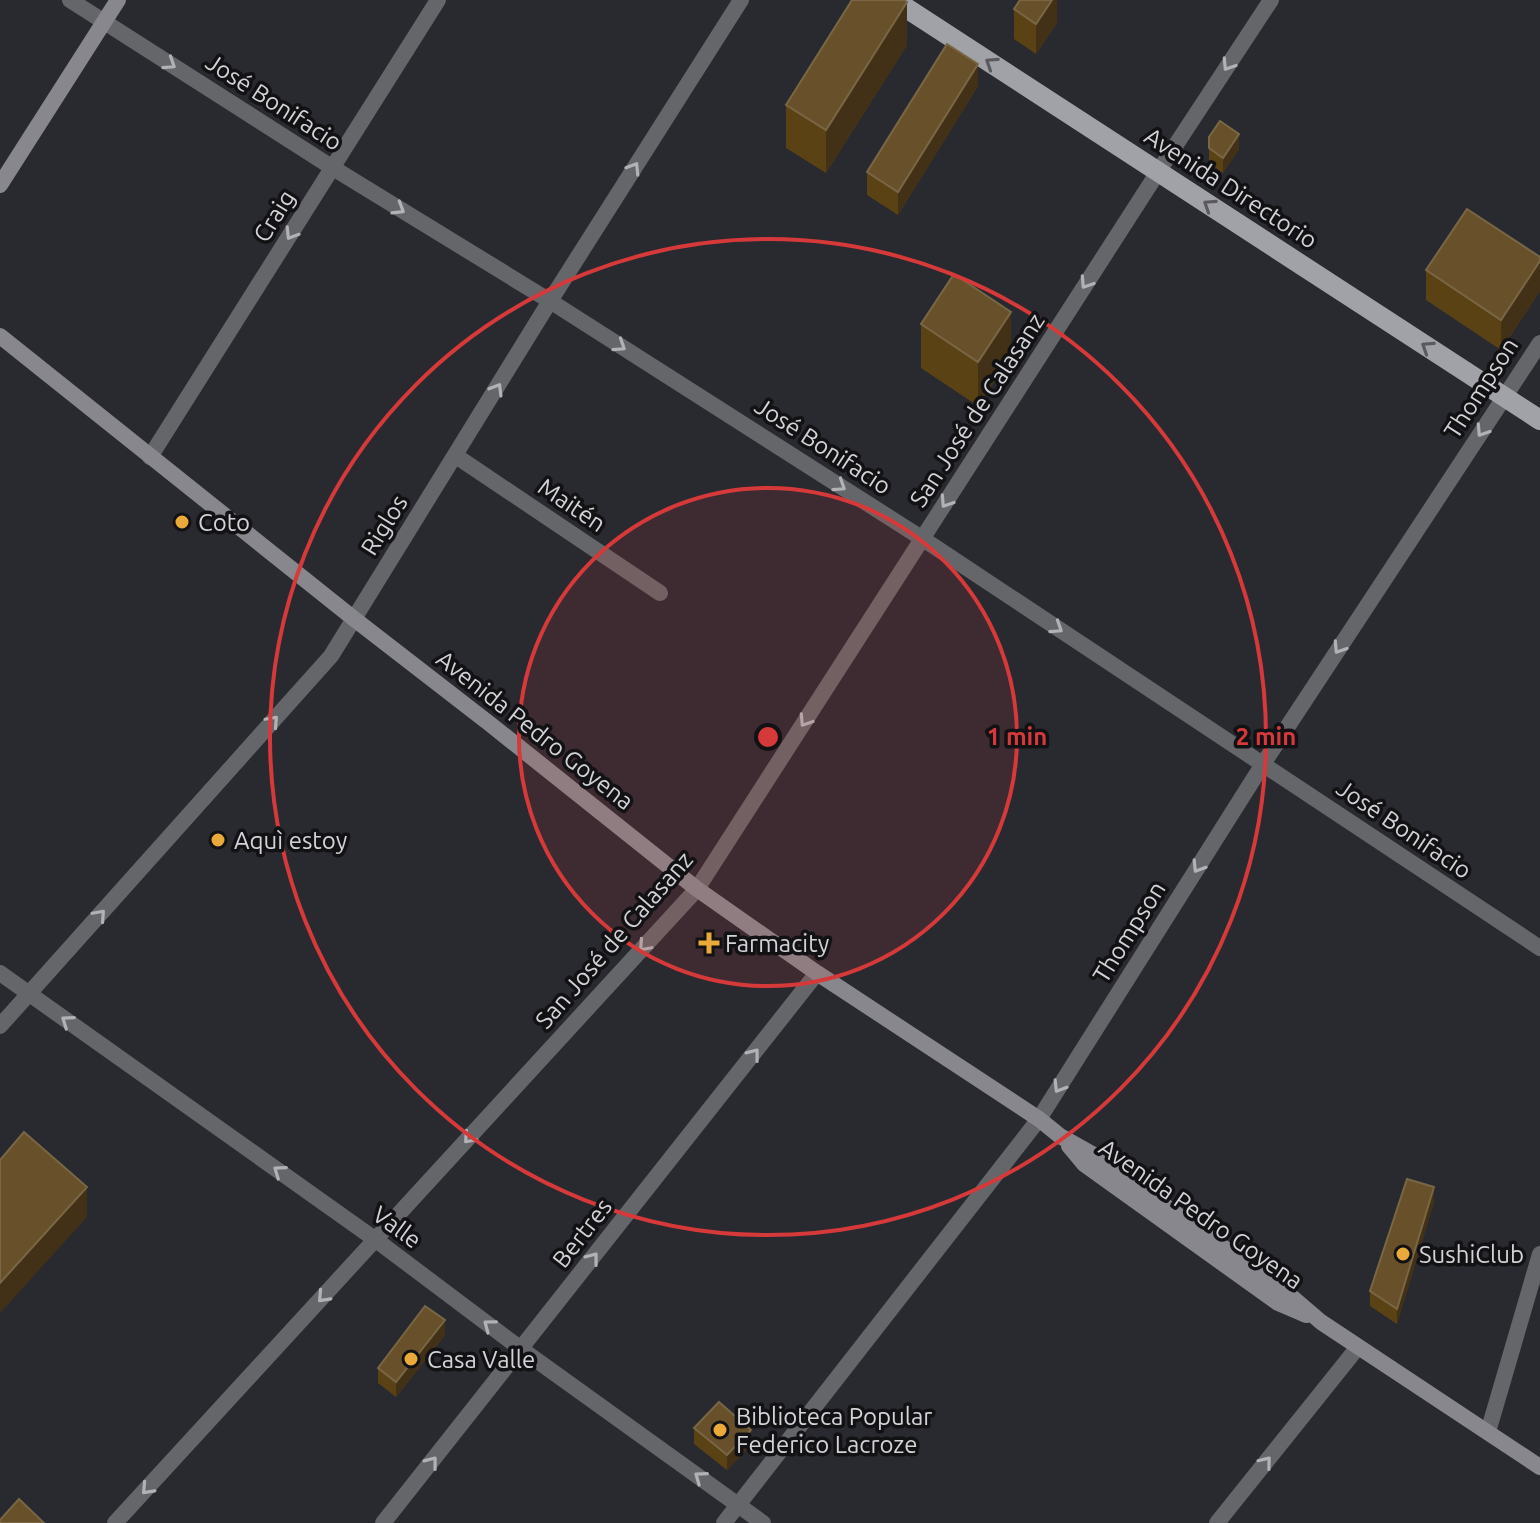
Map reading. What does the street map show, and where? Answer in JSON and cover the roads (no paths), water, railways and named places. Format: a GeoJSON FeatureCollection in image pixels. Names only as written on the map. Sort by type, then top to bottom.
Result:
{"type":"FeatureCollection","features":[{"type":"Feature","properties":{"kind":"main road"},"geometry":{"type":"LineString","coordinates":[[0,185],[118,0]]}},
{"type":"Feature","properties":{"kind":"main road","name":"Avenida Directorio"},"geometry":{"type":"LineString","coordinates":[[894,0],[1540,420]]}},
{"type":"Feature","properties":{"kind":"main road","name":"Avenida Pedro Goyena"},"geometry":{"type":"LineString","coordinates":[[0,336],[697,889],[817,973],[1039,1119],[1060,1136],[1084,1164],[1278,1303],[1321,1322],[1540,1467]]}},
{"type":"Feature","properties":{"kind":"street","name":"José Bonifacio"},"geometry":{"type":"LineString","coordinates":[[70,0],[923,539],[1540,948]]}},
{"type":"Feature","properties":{"kind":"street","name":"Craig"},"geometry":{"type":"LineString","coordinates":[[150,457],[438,0]]}},
{"type":"Feature","properties":{"kind":"street","name":"Riglos"},"geometry":{"type":"LineString","coordinates":[[0,1026],[331,656],[550,301],[741,0]]}},
{"type":"Feature","properties":{"kind":"street","name":"San José de Calasanz"},"geometry":{"type":"LineString","coordinates":[[115,1523],[697,889],[1271,0]]}},
{"type":"Feature","properties":{"kind":"street","name":"Thompson"},"geometry":{"type":"LineString","coordinates":[[724,1523],[1039,1119],[1263,764],[1540,343]]}},
{"type":"Feature","properties":{"kind":"street","name":"Maitén"},"geometry":{"type":"LineString","coordinates":[[456,456],[660,593]]}},
{"type":"Feature","properties":{"kind":"street","name":"Valle"},"geometry":{"type":"LineString","coordinates":[[0,973],[376,1240],[763,1523]]}},
{"type":"Feature","properties":{"kind":"street","name":"Bertres"},"geometry":{"type":"LineString","coordinates":[[383,1523],[817,973]]}},
{"type":"Feature","properties":{"kind":"street"},"geometry":{"type":"LineString","coordinates":[[1488,1432],[1540,1254]]}},
{"type":"Feature","properties":{"kind":"street"},"geometry":{"type":"LineString","coordinates":[[1217,1523],[1358,1347]]}},
{"type":"Feature","properties":{"kind":"place","name":"Coto"},"geometry":{"type":"Point","coordinates":[182,522]}},
{"type":"Feature","properties":{"kind":"place","name":"Aquì estoy"},"geometry":{"type":"Point","coordinates":[218,840]}},
{"type":"Feature","properties":{"kind":"place","name":"Farmacity"},"geometry":{"type":"Point","coordinates":[709,943]}},
{"type":"Feature","properties":{"kind":"place","name":"SushiClub"},"geometry":{"type":"Point","coordinates":[1403,1254]}},
{"type":"Feature","properties":{"kind":"place","name":"Casa Valle"},"geometry":{"type":"Point","coordinates":[411,1359]}},
{"type":"Feature","properties":{"kind":"place","name":"Biblioteca Popular Federico Lacroze"},"geometry":{"type":"Point","coordinates":[720,1430]}}]}
